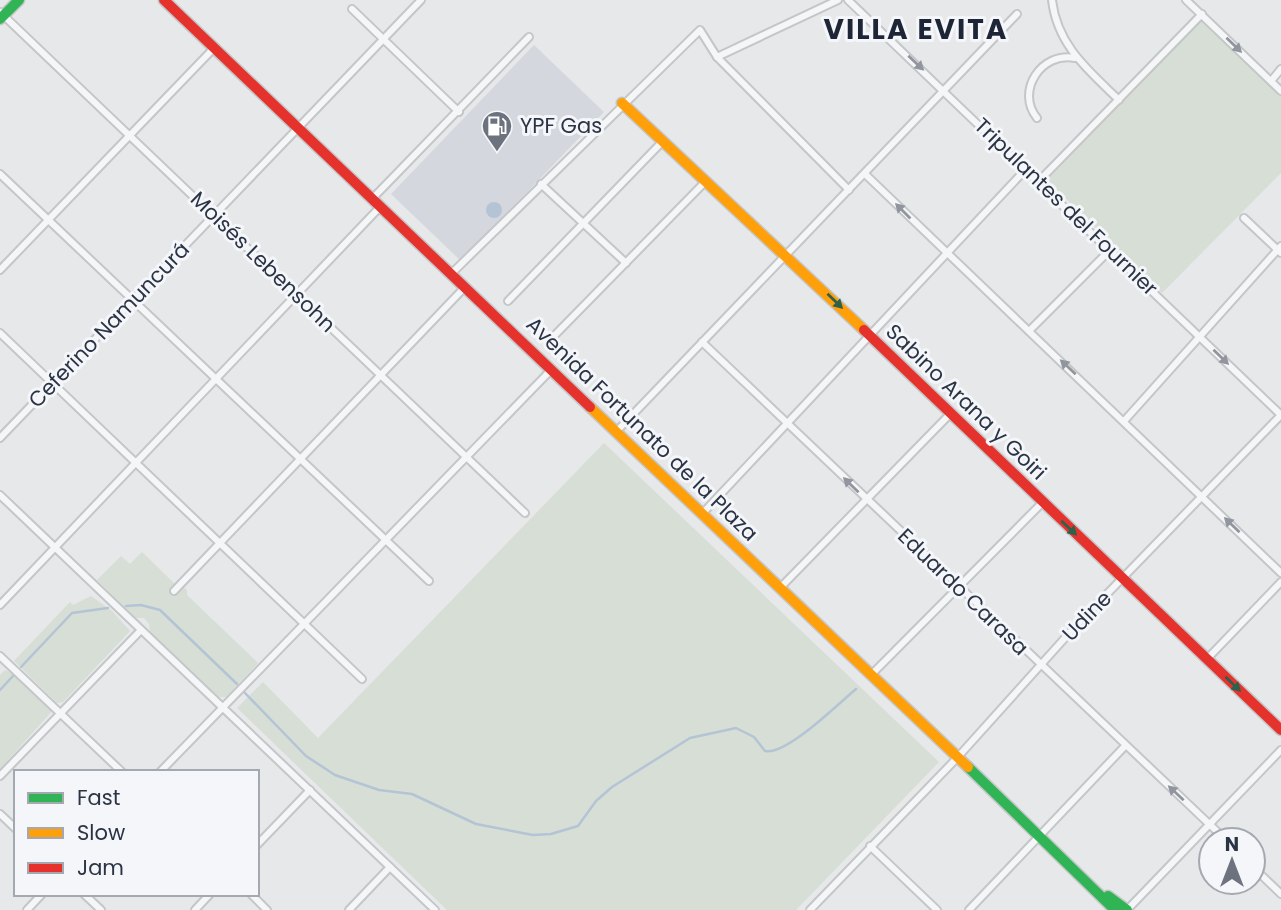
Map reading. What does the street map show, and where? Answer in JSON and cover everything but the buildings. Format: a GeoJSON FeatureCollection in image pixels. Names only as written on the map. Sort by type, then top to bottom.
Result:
{"type":"FeatureCollection","features":[{"type":"Feature","properties":{"kind":"main road"},"geometry":{"type":"LineString","coordinates":[[1,15],[19,0]]}},
{"type":"Feature","properties":{"kind":"main road","name":"Avenida Fortunato de la Plaza"},"geometry":{"type":"LineString","coordinates":[[164,0],[1093,886],[1115,910]]}},
{"type":"Feature","properties":{"kind":"main road","name":"Sabino Arana y Goiri"},"geometry":{"type":"LineString","coordinates":[[622,103],[704,183],[785,254],[1281,730]]}},
{"type":"Feature","properties":{"kind":"main road","name":"Avenida Fortunato de la Plaza"},"geometry":{"type":"LineString","coordinates":[[1093,886],[1127,910]]}},
{"type":"Feature","properties":{"kind":"street","name":"Ceferino Namuncurá"},"geometry":{"type":"LineString","coordinates":[[0,438],[421,0]]}},
{"type":"Feature","properties":{"kind":"street"},"geometry":{"type":"LineString","coordinates":[[717,57],[838,0]]}},
{"type":"Feature","properties":{"kind":"street","name":"Tripulantes del Fournier"},"geometry":{"type":"LineString","coordinates":[[848,0],[1040,181],[1281,415]]}},
{"type":"Feature","properties":{"kind":"street"},"geometry":{"type":"LineString","coordinates":[[1052,0],[1059,33],[1075,58],[1119,100]]}},
{"type":"Feature","properties":{"kind":"street"},"geometry":{"type":"LineString","coordinates":[[1186,0],[1281,90]]}},
{"type":"Feature","properties":{"kind":"street"},"geometry":{"type":"LineString","coordinates":[[352,9],[385,38],[458,112]]}},
{"type":"Feature","properties":{"kind":"street","name":"Moisés Lebensohn"},"geometry":{"type":"LineString","coordinates":[[1,15],[525,513]]}},
{"type":"Feature","properties":{"kind":"street"},"geometry":{"type":"LineString","coordinates":[[616,432],[1017,15]]}},
{"type":"Feature","properties":{"kind":"street"},"geometry":{"type":"LineString","coordinates":[[1040,181],[1202,15]]}},
{"type":"Feature","properties":{"kind":"street"},"geometry":{"type":"LineString","coordinates":[[451,274],[622,103],[700,30],[717,57],[849,190]]}},
{"type":"Feature","properties":{"kind":"street"},"geometry":{"type":"LineString","coordinates":[[372,199],[530,37]]}},
{"type":"Feature","properties":{"kind":"street"},"geometry":{"type":"LineString","coordinates":[[0,270],[214,48]]}},
{"type":"Feature","properties":{"kind":"street"},"geometry":{"type":"LineString","coordinates":[[1037,118],[1028,98],[1030,84],[1038,71],[1060,58],[1075,58]]}},
{"type":"Feature","properties":{"kind":"street"},"geometry":{"type":"LineString","coordinates":[[1271,81],[1281,69]]}},
{"type":"Feature","properties":{"kind":"street"},"geometry":{"type":"LineString","coordinates":[[508,301],[662,142]]}},
{"type":"Feature","properties":{"kind":"street"},"geometry":{"type":"LineString","coordinates":[[702,514],[1026,169]]}},
{"type":"Feature","properties":{"kind":"street"},"geometry":{"type":"LineString","coordinates":[[0,174],[429,582]]}},
{"type":"Feature","properties":{"kind":"street"},"geometry":{"type":"LineString","coordinates":[[865,174],[947,255],[1125,420],[1281,573]]}},
{"type":"Feature","properties":{"kind":"street"},"geometry":{"type":"LineString","coordinates":[[552,338],[704,183]]}},
{"type":"Feature","properties":{"kind":"street"},"geometry":{"type":"LineString","coordinates":[[541,184],[626,263]]}},
{"type":"Feature","properties":{"kind":"street"},"geometry":{"type":"LineString","coordinates":[[0,605],[380,207]]}},
{"type":"Feature","properties":{"kind":"street"},"geometry":{"type":"LineString","coordinates":[[1125,420],[1199,335],[1280,250],[1244,218]]}},
{"type":"Feature","properties":{"kind":"street"},"geometry":{"type":"LineString","coordinates":[[1028,331],[1110,250]]}},
{"type":"Feature","properties":{"kind":"street"},"geometry":{"type":"LineString","coordinates":[[174,591],[465,288]]}},
{"type":"Feature","properties":{"kind":"street"},"geometry":{"type":"LineString","coordinates":[[0,333],[362,679]]}},
{"type":"Feature","properties":{"kind":"street","name":"Eduardo Carasa"},"geometry":{"type":"LineString","coordinates":[[702,342],[1211,826]]}},
{"type":"Feature","properties":{"kind":"street"},"geometry":{"type":"LineString","coordinates":[[162,770],[551,370]]}},
{"type":"Feature","properties":{"kind":"street"},"geometry":{"type":"LineString","coordinates":[[780,588],[951,413]]}},
{"type":"Feature","properties":{"kind":"street","name":"Udine"},"geometry":{"type":"LineString","coordinates":[[810,910],[1281,415]]}},
{"type":"Feature","properties":{"kind":"street"},"geometry":{"type":"LineString","coordinates":[[0,495],[435,910]]}},
{"type":"Feature","properties":{"kind":"street"},"geometry":{"type":"LineString","coordinates":[[871,675],[1042,503]]}},
{"type":"Feature","properties":{"kind":"street"},"geometry":{"type":"LineString","coordinates":[[1207,659],[1281,582]]}},
{"type":"Feature","properties":{"kind":"street"},"geometry":{"type":"LineString","coordinates":[[0,776],[142,630]]}},
{"type":"Feature","properties":{"kind":"street"},"geometry":{"type":"LineString","coordinates":[[0,656],[120,770]]}},
{"type":"Feature","properties":{"kind":"street"},"geometry":{"type":"LineString","coordinates":[[969,910],[1125,746]]}},
{"type":"Feature","properties":{"kind":"street"},"geometry":{"type":"LineString","coordinates":[[1211,826],[1281,750]]}},
{"type":"Feature","properties":{"kind":"street"},"geometry":{"type":"LineString","coordinates":[[259,843],[310,790]]}},
{"type":"Feature","properties":{"kind":"street"},"geometry":{"type":"LineString","coordinates":[[0,814],[14,827]]}},
{"type":"Feature","properties":{"kind":"street"},"geometry":{"type":"LineString","coordinates":[[1127,910],[1197,840]]}},
{"type":"Feature","properties":{"kind":"street"},"geometry":{"type":"LineString","coordinates":[[870,846],[937,910]]}},
{"type":"Feature","properties":{"kind":"street"},"geometry":{"type":"LineString","coordinates":[[349,910],[390,867]]}},
{"type":"Feature","properties":{"kind":"street"},"geometry":{"type":"LineString","coordinates":[[1267,880],[1281,894]]}},
{"type":"Feature","properties":{"kind":"street"},"geometry":{"type":"LineString","coordinates":[[27,910],[40,896]]}},
{"type":"Feature","properties":{"kind":"street"},"geometry":{"type":"LineString","coordinates":[[86,896],[101,910]]}},
{"type":"Feature","properties":{"kind":"street"},"geometry":{"type":"LineString","coordinates":[[195,910],[208,896]]}},
{"type":"Feature","properties":{"kind":"street"},"geometry":{"type":"LineString","coordinates":[[253,896],[267,910]]}},
{"type":"Feature","properties":{"kind":"shaded area"},"geometry":{"type":"Polygon","coordinates":[[[1202,20],[1281,97],[1281,173],[1162,293],[1047,180],[1202,20]]]}},
{"type":"Feature","properties":{"kind":"shaded area","name":"YPF Gas"},"geometry":{"type":"Polygon","coordinates":[[[534,45],[604,112],[461,261],[391,194],[534,45]]]}},
{"type":"Feature","properties":{"kind":"shaded area"},"geometry":{"type":"Polygon","coordinates":[[[604,443],[939,762],[796,910],[447,910],[237,708],[263,682],[318,738],[604,443]]]}},
{"type":"Feature","properties":{"kind":"shaded area"},"geometry":{"type":"Polygon","coordinates":[[[142,552],[175,584],[170,591],[175,595],[183,587],[187,590],[187,595],[258,663],[226,697],[219,697],[150,632],[149,624],[144,618],[136,618],[97,580],[121,556],[130,564],[142,552]]]}},
{"type":"Feature","properties":{"kind":"shaded area"},"geometry":{"type":"Polygon","coordinates":[[[91,596],[112,611],[130,631],[63,702],[57,703],[14,661],[70,602],[73,605],[91,596]]]}},
{"type":"Feature","properties":{"kind":"shaded area"},"geometry":{"type":"Polygon","coordinates":[[[5,670],[19,677],[53,710],[0,769],[0,675],[5,670]]]}},
{"type":"Feature","properties":{"kind":"water"},"geometry":{"type":"Polygon","coordinates":[[[494,202],[500,204],[500,216],[494,218],[488,216],[486,210],[488,204],[494,202]]]}},
{"type":"Feature","properties":{"kind":"waterway"},"geometry":{"type":"LineString","coordinates":[[126,606],[141,605],[160,610],[237,684]]}},
{"type":"Feature","properties":{"kind":"waterway"},"geometry":{"type":"LineString","coordinates":[[21,667],[72,613],[108,608]]}},
{"type":"Feature","properties":{"kind":"waterway"},"geometry":{"type":"LineString","coordinates":[[0,690],[13,676]]}},
{"type":"Feature","properties":{"kind":"waterway"},"geometry":{"type":"LineString","coordinates":[[244,692],[306,756],[335,775],[379,790],[412,794],[476,824],[533,835],[551,834],[578,826],[596,801],[612,787],[690,738],[736,728],[754,737],[765,751],[774,750],[799,737],[856,689]]}},
{"type":"Feature","properties":{"kind":"traffic: fast"},"geometry":{"type":"LineString","coordinates":[[0,19],[19,0]]}},
{"type":"Feature","properties":{"kind":"traffic: fast"},"geometry":{"type":"LineString","coordinates":[[968,767],[1115,910]]}},
{"type":"Feature","properties":{"kind":"traffic: fast"},"geometry":{"type":"LineString","coordinates":[[1108,896],[1127,910]]}},
{"type":"Feature","properties":{"kind":"traffic: slow"},"geometry":{"type":"LineString","coordinates":[[622,103],[864,330]]}},
{"type":"Feature","properties":{"kind":"traffic: slow"},"geometry":{"type":"LineString","coordinates":[[590,407],[968,767]]}},
{"type":"Feature","properties":{"kind":"traffic: jam"},"geometry":{"type":"LineString","coordinates":[[164,0],[590,407]]}},
{"type":"Feature","properties":{"kind":"traffic: jam"},"geometry":{"type":"LineString","coordinates":[[864,330],[1281,730]]}},
{"type":"Feature","properties":{"kind":"place","name":"YPF Gas"},"geometry":{"type":"Point","coordinates":[497,153]}},
{"type":"Feature","properties":{"kind":"district","name":"VILLA EVITA"},"geometry":{"type":"Point","coordinates":[916,29]}}]}
